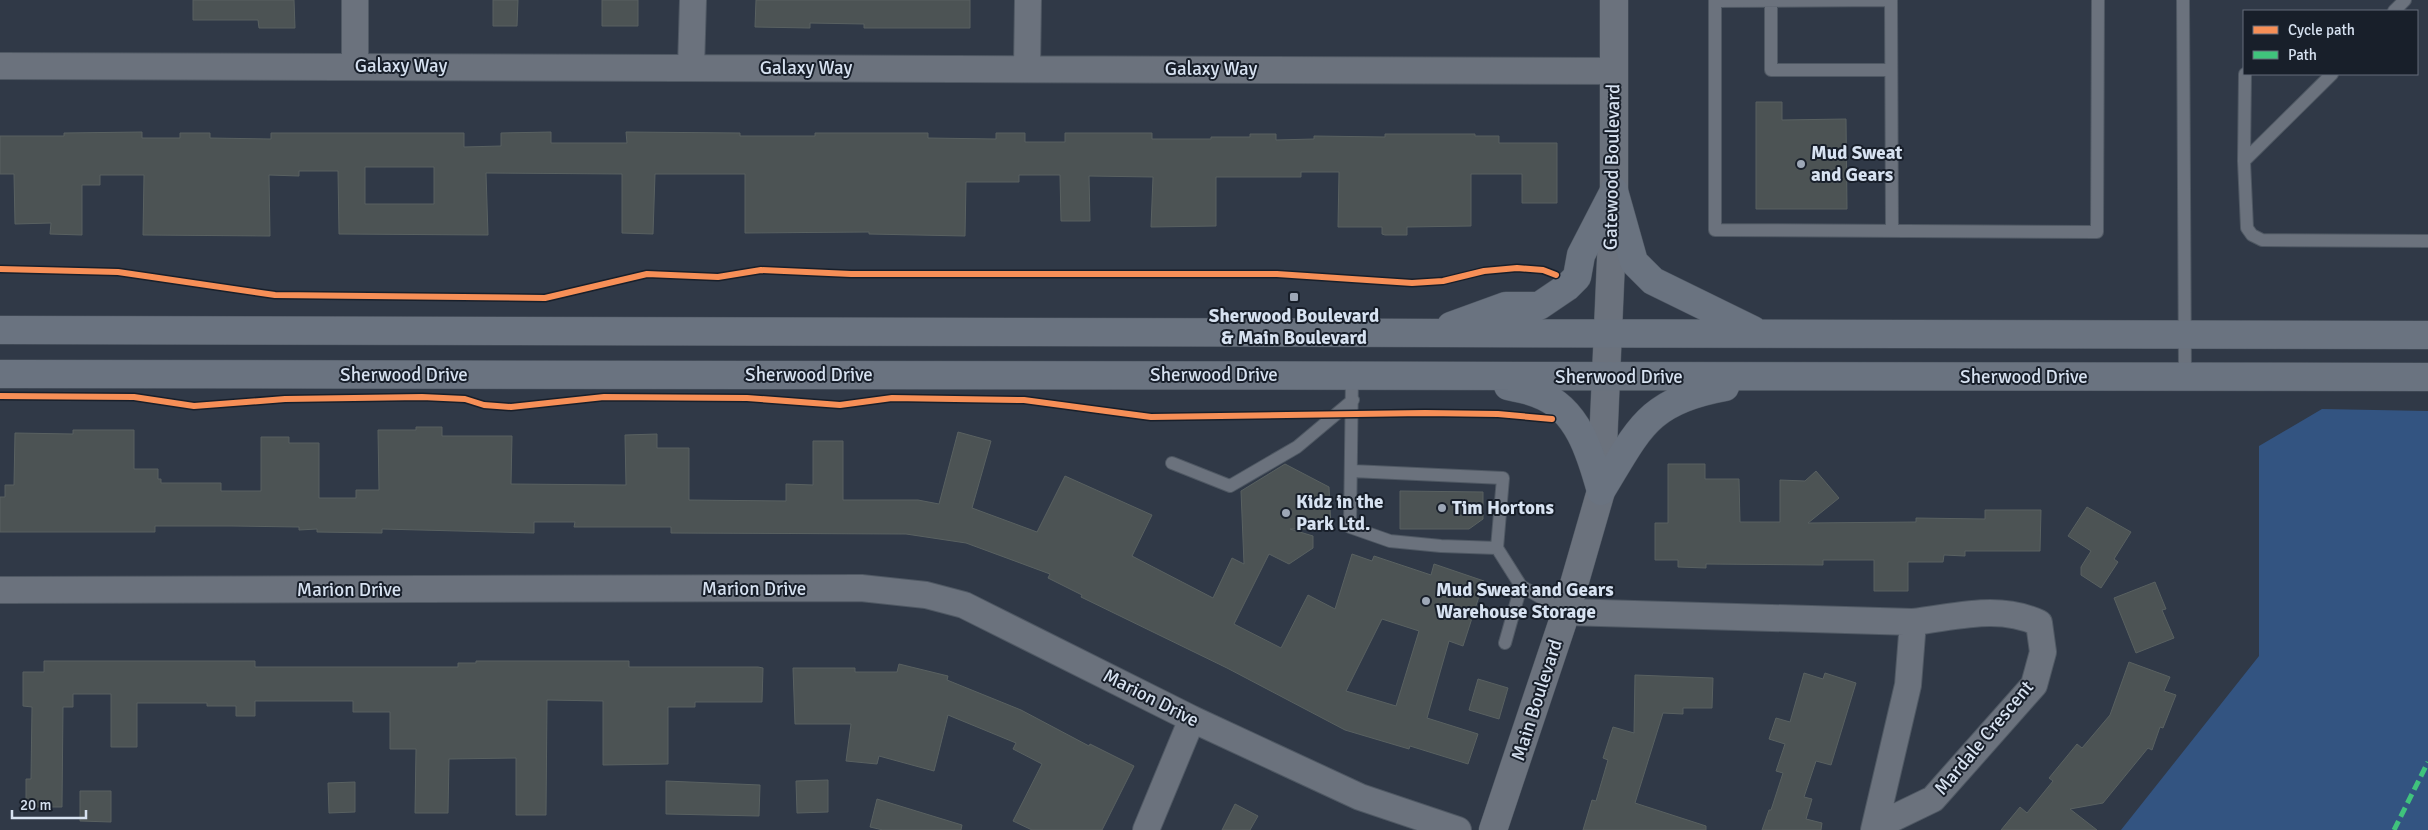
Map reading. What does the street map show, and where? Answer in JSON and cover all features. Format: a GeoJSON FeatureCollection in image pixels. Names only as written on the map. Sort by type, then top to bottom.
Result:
{"type":"FeatureCollection","features":[{"type":"Feature","properties":{"kind":"main road"},"geometry":{"type":"LineString","coordinates":[[1614,191],[1634,262],[1653,281],[1758,333]]}},
{"type":"Feature","properties":{"kind":"main road"},"geometry":{"type":"LineString","coordinates":[[1435,332],[1506,306],[1539,306],[1568,287],[1577,277],[1581,256],[1614,191]]}},
{"type":"Feature","properties":{"kind":"main road"},"geometry":{"type":"LineString","coordinates":[[0,330],[2428,335]]}},
{"type":"Feature","properties":{"kind":"main road","name":"Sherwood Drive"},"geometry":{"type":"LineString","coordinates":[[0,374],[1352,388],[1470,376],[2428,377]]}},
{"type":"Feature","properties":{"kind":"main road"},"geometry":{"type":"LineString","coordinates":[[1470,376],[1540,394],[1562,410],[1588,447],[1601,492]]}},
{"type":"Feature","properties":{"kind":"main road"},"geometry":{"type":"LineString","coordinates":[[1601,492],[1639,429],[1664,407],[1702,391],[1780,377]]}},
{"type":"Feature","properties":{"kind":"street"},"geometry":{"type":"LineString","coordinates":[[355,0],[355,65]]}},
{"type":"Feature","properties":{"kind":"street"},"geometry":{"type":"LineString","coordinates":[[691,68],[693,0]]}},
{"type":"Feature","properties":{"kind":"street"},"geometry":{"type":"LineString","coordinates":[[1027,69],[1028,0]]}},
{"type":"Feature","properties":{"kind":"street","name":"Gatewood Boulevard"},"geometry":{"type":"LineString","coordinates":[[1608,334],[1614,191],[1614,0]]}},
{"type":"Feature","properties":{"kind":"street","name":"Galaxy Way"},"geometry":{"type":"LineString","coordinates":[[0,66],[355,65],[1613,71]]}},
{"type":"Feature","properties":{"kind":"street","name":"Main Boulevard"},"geometry":{"type":"LineString","coordinates":[[1493,830],[1566,612],[1601,492],[1608,334]]}},
{"type":"Feature","properties":{"kind":"street","name":"Marion Drive"},"geometry":{"type":"LineString","coordinates":[[0,590],[861,588],[926,595],[964,605],[1192,719],[1360,797],[1458,830]]}},
{"type":"Feature","properties":{"kind":"street","name":"Mardale Crescent"},"geometry":{"type":"LineString","coordinates":[[1566,612],[1913,622],[2000,611],[2024,616],[2039,623],[2043,652],[2034,685],[1932,798],[1874,828]]}},
{"type":"Feature","properties":{"kind":"street","name":"Mardale Crescent"},"geometry":{"type":"LineString","coordinates":[[1874,828],[1908,685],[1913,622]]}},
{"type":"Feature","properties":{"kind":"street"},"geometry":{"type":"LineString","coordinates":[[1146,830],[1192,719]]}},
{"type":"Feature","properties":{"kind":"lane"},"geometry":{"type":"LineString","coordinates":[[1892,231],[1891,0],[1715,2],[1715,230],[1892,231],[2097,232],[2098,0]]}},
{"type":"Feature","properties":{"kind":"lane"},"geometry":{"type":"LineString","coordinates":[[2183,0],[2185,376]]}},
{"type":"Feature","properties":{"kind":"lane"},"geometry":{"type":"LineString","coordinates":[[2395,10],[2405,0]]}},
{"type":"Feature","properties":{"kind":"lane"},"geometry":{"type":"LineString","coordinates":[[1771,1],[1771,70],[1891,70]]}},
{"type":"Feature","properties":{"kind":"lane"},"geometry":{"type":"LineString","coordinates":[[2246,75],[2244,161],[2247,228],[2252,235],[2262,240],[2428,241]]}},
{"type":"Feature","properties":{"kind":"lane"},"geometry":{"type":"LineString","coordinates":[[2244,161],[2331,75]]}},
{"type":"Feature","properties":{"kind":"lane"},"geometry":{"type":"LineString","coordinates":[[1172,463],[1230,486],[1297,447],[1352,388]]}},
{"type":"Feature","properties":{"kind":"lane"},"geometry":{"type":"LineString","coordinates":[[1352,388],[1350,527],[1390,541],[1441,546],[1497,548]]}},
{"type":"Feature","properties":{"kind":"lane"},"geometry":{"type":"LineString","coordinates":[[1352,470],[1503,478],[1497,548],[1521,586],[1566,612]]}},
{"type":"Feature","properties":{"kind":"lane"},"geometry":{"type":"LineString","coordinates":[[1505,643],[1521,586]]}},
{"type":"Feature","properties":{"kind":"shaded area"},"geometry":{"type":"Polygon","coordinates":[[[2322,409],[2428,411],[2428,830],[2121,830],[2259,656],[2259,446],[2322,409]]]}},
{"type":"Feature","properties":{"kind":"building"},"geometry":{"type":"Polygon","coordinates":[[[193,0],[294,0],[295,28],[259,28],[258,20],[193,20],[193,0]]]}},
{"type":"Feature","properties":{"kind":"building"},"geometry":{"type":"Polygon","coordinates":[[[493,0],[518,0],[517,26],[493,26],[493,0]]]}},
{"type":"Feature","properties":{"kind":"building"},"geometry":{"type":"Polygon","coordinates":[[[602,0],[638,0],[638,26],[602,26],[602,0]]]}},
{"type":"Feature","properties":{"kind":"building"},"geometry":{"type":"Polygon","coordinates":[[[756,0],[970,0],[970,28],[864,28],[864,24],[810,23],[810,28],[755,27],[756,0]]]}},
{"type":"Feature","properties":{"kind":"building","name":"Mud Sweat and Gears"},"geometry":{"type":"Polygon","coordinates":[[[1756,102],[1782,102],[1782,120],[1846,119],[1847,209],[1756,209],[1756,102]]]}},
{"type":"Feature","properties":{"kind":"building"},"geometry":{"type":"Polygon","coordinates":[[[142,132],[142,138],[180,138],[180,133],[210,133],[210,138],[271,139],[271,133],[464,133],[464,147],[501,146],[501,133],[551,132],[551,143],[627,143],[626,132],[740,133],[740,136],[815,136],[815,133],[928,133],[928,138],[996,139],[996,133],[1025,133],[1025,142],[1065,142],[1065,133],[1152,133],[1152,139],[1211,139],[1211,137],[1250,137],[1250,134],[1276,134],[1276,140],[1314,139],[1314,136],[1385,137],[1385,134],[1475,134],[1475,136],[1499,136],[1499,143],[1557,143],[1557,203],[1522,203],[1522,174],[1471,174],[1471,226],[1407,227],[1407,235],[1385,235],[1382,234],[1382,227],[1338,227],[1339,172],[1301,172],[1301,177],[1216,177],[1216,226],[1151,227],[1153,177],[1089,176],[1090,221],[1061,221],[1060,175],[1019,175],[1019,182],[966,182],[965,236],[869,234],[869,232],[745,233],[745,174],[655,174],[653,234],[622,233],[622,174],[486,173],[488,235],[339,234],[338,171],[299,171],[299,176],[269,175],[270,236],[143,235],[144,175],[100,175],[100,185],[82,185],[82,235],[50,234],[51,223],[15,224],[14,174],[0,174],[0,136],[64,136],[64,133],[142,132]],[[365,167],[365,204],[434,204],[434,167],[365,167]]]}},
{"type":"Feature","properties":{"kind":"building"},"geometry":{"type":"Polygon","coordinates":[[[416,427],[442,427],[442,436],[512,436],[511,484],[626,485],[625,435],[657,434],[657,448],[689,448],[689,500],[786,501],[786,484],[813,485],[813,441],[843,441],[843,500],[918,500],[939,504],[958,432],[991,441],[972,508],[1037,532],[1065,476],[1152,515],[1132,556],[1213,598],[1232,558],[1244,564],[1241,491],[1285,464],[1329,487],[1331,529],[1290,529],[1313,536],[1313,548],[1289,564],[1269,554],[1234,624],[1281,648],[1308,595],[1335,609],[1352,554],[1372,561],[1374,556],[1431,575],[1434,564],[1484,581],[1463,646],[1449,641],[1427,718],[1478,734],[1468,764],[1410,746],[1409,749],[1345,730],[1227,668],[1081,597],[1082,595],[1048,578],[1050,574],[966,543],[906,534],[671,533],[671,527],[574,527],[575,522],[534,522],[534,533],[382,529],[382,533],[317,532],[317,529],[299,530],[299,527],[232,526],[155,526],[155,532],[0,532],[0,497],[5,497],[5,485],[14,485],[15,433],[73,434],[73,430],[134,430],[134,469],[158,469],[158,479],[161,479],[161,483],[221,483],[221,491],[261,491],[261,437],[289,437],[289,443],[319,443],[319,498],[356,498],[356,490],[379,490],[378,430],[416,430],[416,427]],[[1382,619],[1346,691],[1396,706],[1419,631],[1382,619]]]}},
{"type":"Feature","properties":{"kind":"building"},"geometry":{"type":"Polygon","coordinates":[[[1668,464],[1705,464],[1705,479],[1739,479],[1740,522],[1780,522],[1780,480],[1805,481],[1816,471],[1839,498],[1808,523],[1916,522],[1916,518],[1985,519],[1985,510],[2041,510],[2040,551],[1965,551],[1965,556],[1944,555],[1943,562],[1908,562],[1908,591],[1874,591],[1874,560],[1823,560],[1823,565],[1706,564],[1706,568],[1678,567],[1678,560],[1655,560],[1655,523],[1668,523],[1668,464]]]}},
{"type":"Feature","properties":{"kind":"building","name":"Tim Hortons"},"geometry":{"type":"Polygon","coordinates":[[[1400,491],[1483,492],[1483,519],[1469,529],[1400,529],[1400,491]]]}},
{"type":"Feature","properties":{"kind":"building"},"geometry":{"type":"Polygon","coordinates":[[[2087,507],[2131,532],[2114,559],[2118,562],[2101,588],[2081,575],[2081,567],[2091,551],[2068,536],[2087,507]]]}},
{"type":"Feature","properties":{"kind":"building"},"geometry":{"type":"Polygon","coordinates":[[[2155,582],[2166,609],[2162,610],[2174,638],[2136,653],[2114,598],[2155,582]]]}},
{"type":"Feature","properties":{"kind":"building"},"geometry":{"type":"Polygon","coordinates":[[[44,661],[255,661],[255,667],[458,667],[458,663],[476,663],[476,661],[629,661],[629,667],[758,667],[763,668],[762,702],[695,702],[695,707],[668,707],[668,764],[603,765],[603,701],[547,700],[546,815],[516,815],[516,758],[449,759],[448,813],[415,813],[416,749],[390,749],[390,712],[353,712],[353,701],[255,701],[255,716],[236,716],[236,706],[207,706],[207,703],[137,703],[137,747],[111,747],[111,694],[73,694],[73,707],[63,707],[62,807],[26,807],[26,779],[31,779],[32,707],[23,706],[23,672],[44,672],[44,661]]]}},
{"type":"Feature","properties":{"kind":"building"},"geometry":{"type":"Polygon","coordinates":[[[2129,662],[2170,677],[2164,691],[2176,695],[2163,728],[2160,727],[2152,750],[2148,748],[2103,803],[2070,809],[2097,830],[2001,830],[2020,807],[2027,813],[2053,781],[2049,778],[2077,744],[2082,748],[2110,715],[2129,662]]]}},
{"type":"Feature","properties":{"kind":"building"},"geometry":{"type":"Polygon","coordinates":[[[899,664],[948,676],[947,680],[1021,710],[1089,746],[1090,744],[1134,766],[1102,830],[1032,830],[1013,821],[1042,764],[1013,749],[1016,743],[948,715],[934,771],[879,756],[877,764],[846,761],[851,724],[795,724],[793,668],[855,668],[855,672],[897,672],[899,664]]]}},
{"type":"Feature","properties":{"kind":"building"},"geometry":{"type":"Polygon","coordinates":[[[1804,673],[1823,679],[1825,673],[1856,683],[1831,765],[1816,761],[1804,797],[1812,799],[1806,819],[1822,823],[1821,830],[1762,830],[1769,810],[1771,810],[1783,773],[1776,771],[1785,744],[1769,739],[1776,718],[1790,722],[1804,673]]]}},
{"type":"Feature","properties":{"kind":"building"},"geometry":{"type":"Polygon","coordinates":[[[1635,675],[1713,678],[1712,708],[1683,708],[1683,714],[1663,713],[1635,803],[1706,826],[1706,830],[1583,830],[1592,800],[1596,801],[1608,760],[1603,758],[1613,727],[1634,733],[1635,675]]]}},
{"type":"Feature","properties":{"kind":"building"},"geometry":{"type":"Polygon","coordinates":[[[1478,679],[1508,688],[1499,719],[1469,710],[1478,679]]]}},
{"type":"Feature","properties":{"kind":"building"},"geometry":{"type":"Polygon","coordinates":[[[828,780],[828,812],[797,813],[796,781],[828,780]]]}},
{"type":"Feature","properties":{"kind":"building"},"geometry":{"type":"Polygon","coordinates":[[[666,781],[760,785],[759,816],[666,814],[666,781]]]}},
{"type":"Feature","properties":{"kind":"building"},"geometry":{"type":"Polygon","coordinates":[[[355,782],[355,812],[329,813],[328,783],[355,782]]]}},
{"type":"Feature","properties":{"kind":"building"},"geometry":{"type":"Polygon","coordinates":[[[80,791],[111,791],[111,822],[80,821],[80,791]]]}},
{"type":"Feature","properties":{"kind":"building"},"geometry":{"type":"Polygon","coordinates":[[[877,799],[962,825],[961,830],[883,830],[870,827],[877,799]]]}},
{"type":"Feature","properties":{"kind":"building"},"geometry":{"type":"Polygon","coordinates":[[[1235,804],[1258,816],[1250,830],[1222,830],[1235,804]]]}},
{"type":"Feature","properties":{"kind":"marked path"},"geometry":{"type":"LineString","coordinates":[[2394,830],[2428,762]]}},
{"type":"Feature","properties":{"kind":"cycle path"},"geometry":{"type":"LineString","coordinates":[[0,269],[118,272],[275,295],[545,298],[647,274],[718,277],[761,270],[851,274],[1277,274],[1412,283],[1443,281],[1484,271],[1517,268],[1543,270],[1556,275]]}},
{"type":"Feature","properties":{"kind":"cycle path"},"geometry":{"type":"LineString","coordinates":[[0,396],[134,397],[194,406],[285,399],[422,397],[465,399],[484,405],[511,407],[604,397],[747,398],[840,405],[892,398],[1024,400],[1151,417],[1425,413],[1498,414],[1552,419]]}},
{"type":"Feature","properties":{"kind":"place","name":"Mud Sweat and Gears"},"geometry":{"type":"Point","coordinates":[1801,164]}},
{"type":"Feature","properties":{"kind":"place","name":"Sherwood Boulevard & Main Boulevard"},"geometry":{"type":"Point","coordinates":[1294,297]}},
{"type":"Feature","properties":{"kind":"place","name":"Tim Hortons"},"geometry":{"type":"Point","coordinates":[1442,508]}},
{"type":"Feature","properties":{"kind":"place","name":"Kidz in the Park Ltd."},"geometry":{"type":"Point","coordinates":[1286,513]}},
{"type":"Feature","properties":{"kind":"place","name":"Mud Sweat and Gears Warehouse Storage"},"geometry":{"type":"Point","coordinates":[1426,601]}}]}
